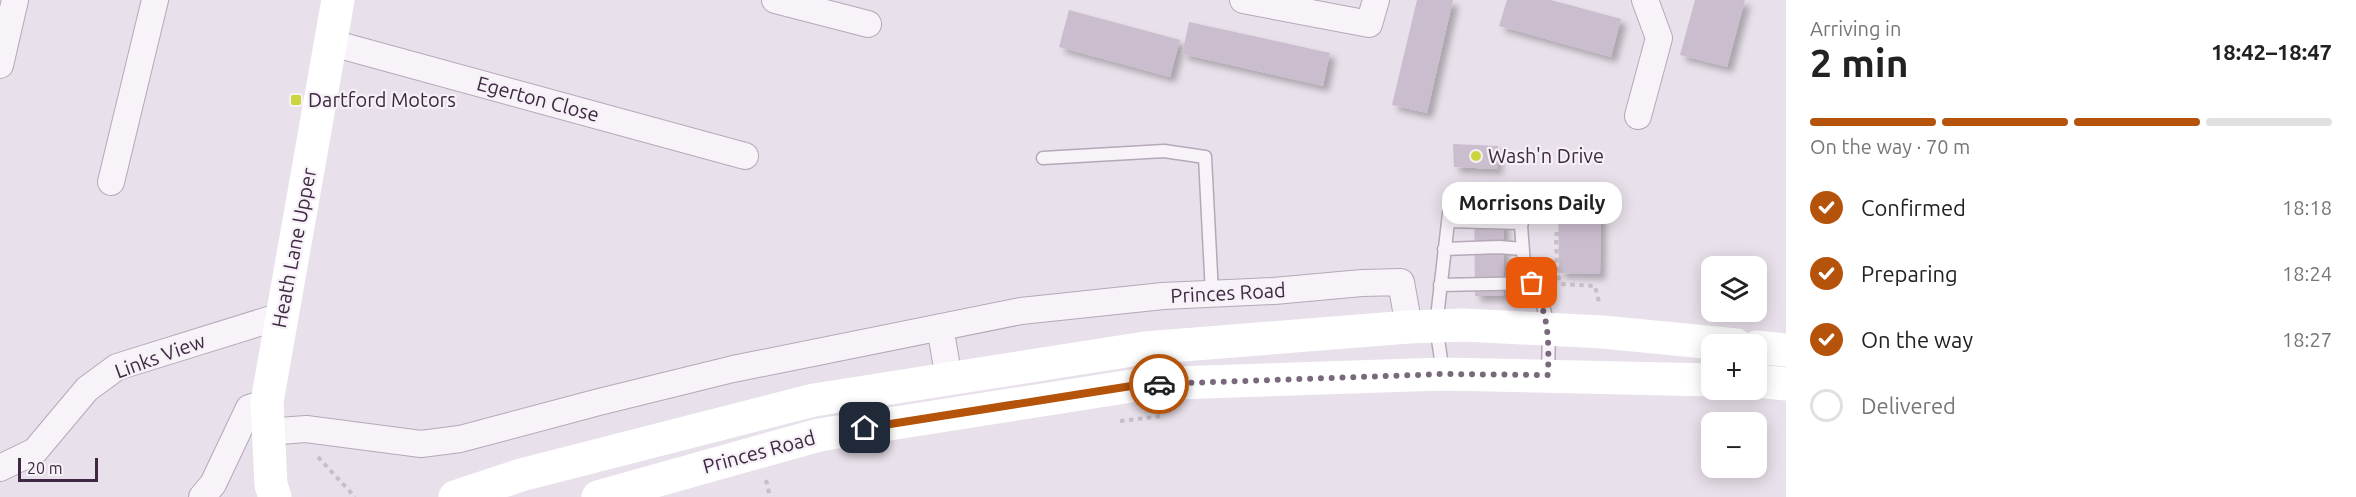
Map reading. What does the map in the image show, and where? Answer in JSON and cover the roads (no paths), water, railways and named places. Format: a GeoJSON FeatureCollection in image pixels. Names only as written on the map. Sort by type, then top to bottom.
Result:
{"type":"FeatureCollection","features":[{"type":"Feature","properties":{"kind":"main road","name":"Heath Lane Upper"},"geometry":{"type":"LineString","coordinates":[[275,497],[271,485],[281,316],[338,0]]}},
{"type":"Feature","properties":{"kind":"main road","name":"Princes Road"},"geometry":{"type":"LineString","coordinates":[[455,497],[521,475],[814,400],[1145,348],[1464,325],[1603,332],[1701,342]]}},
{"type":"Feature","properties":{"kind":"main road"},"geometry":{"type":"LineString","coordinates":[[1767,348],[1786,350]]}},
{"type":"Feature","properties":{"kind":"main road","name":"Princes Road"},"geometry":{"type":"LineString","coordinates":[[598,497],[819,435],[1144,384],[1443,374],[1701,380]]}},
{"type":"Feature","properties":{"kind":"main road"},"geometry":{"type":"LineString","coordinates":[[1767,382],[1786,384]]}},
{"type":"Feature","properties":{"kind":"street"},"geometry":{"type":"LineString","coordinates":[[0,65],[15,0]]}},
{"type":"Feature","properties":{"kind":"street"},"geometry":{"type":"LineString","coordinates":[[111,182],[155,0]]}},
{"type":"Feature","properties":{"kind":"street"},"geometry":{"type":"LineString","coordinates":[[775,0],[868,24]]}},
{"type":"Feature","properties":{"kind":"street"},"geometry":{"type":"LineString","coordinates":[[1243,0],[1369,24],[1376,0]]}},
{"type":"Feature","properties":{"kind":"street"},"geometry":{"type":"LineString","coordinates":[[1638,116],[1659,38],[1645,0]]}},
{"type":"Feature","properties":{"kind":"street","name":"Egerton Close"},"geometry":{"type":"LineString","coordinates":[[332,43],[745,156]]}},
{"type":"Feature","properties":{"kind":"street","name":"Princes Road"},"geometry":{"type":"LineString","coordinates":[[276,421],[306,429],[421,444],[460,439],[733,369],[1021,311],[1163,296],[1401,282],[1423,327]]}},
{"type":"Feature","properties":{"kind":"street","name":"Links View"},"geometry":{"type":"LineString","coordinates":[[0,468],[35,451],[87,389],[117,367],[281,316]]}},
{"type":"Feature","properties":{"kind":"street"},"geometry":{"type":"LineString","coordinates":[[940,327],[949,379]]}},
{"type":"Feature","properties":{"kind":"street"},"geometry":{"type":"LineString","coordinates":[[208,491],[249,408],[276,421]]}},
{"type":"Feature","properties":{"kind":"lane"},"geometry":{"type":"LineString","coordinates":[[1043,158],[1164,151],[1205,157],[1212,294]]}},
{"type":"Feature","properties":{"kind":"lane"},"geometry":{"type":"LineString","coordinates":[[1443,374],[1423,327],[1440,285],[1451,196],[1461,190],[1510,192],[1519,198],[1524,265],[1542,302],[1548,329],[1548,375]]}},
{"type":"Feature","properties":{"kind":"lane"},"geometry":{"type":"LineString","coordinates":[[1449,221],[1522,223]]}},
{"type":"Feature","properties":{"kind":"lane"},"geometry":{"type":"LineString","coordinates":[[1444,249],[1499,247],[1522,249]]}},
{"type":"Feature","properties":{"kind":"lane"},"geometry":{"type":"LineString","coordinates":[[1440,285],[1532,283]]}},
{"type":"Feature","properties":{"kind":"place","name":"Dartford Motors"},"geometry":{"type":"Point","coordinates":[296,100]}},
{"type":"Feature","properties":{"kind":"place","name":"Wash'n Drive"},"geometry":{"type":"Point","coordinates":[1476,156]}},
{"type":"Feature","properties":{"kind":"place","name":"Morrisons Daily"},"geometry":{"type":"Point","coordinates":[1532,283]}}]}
